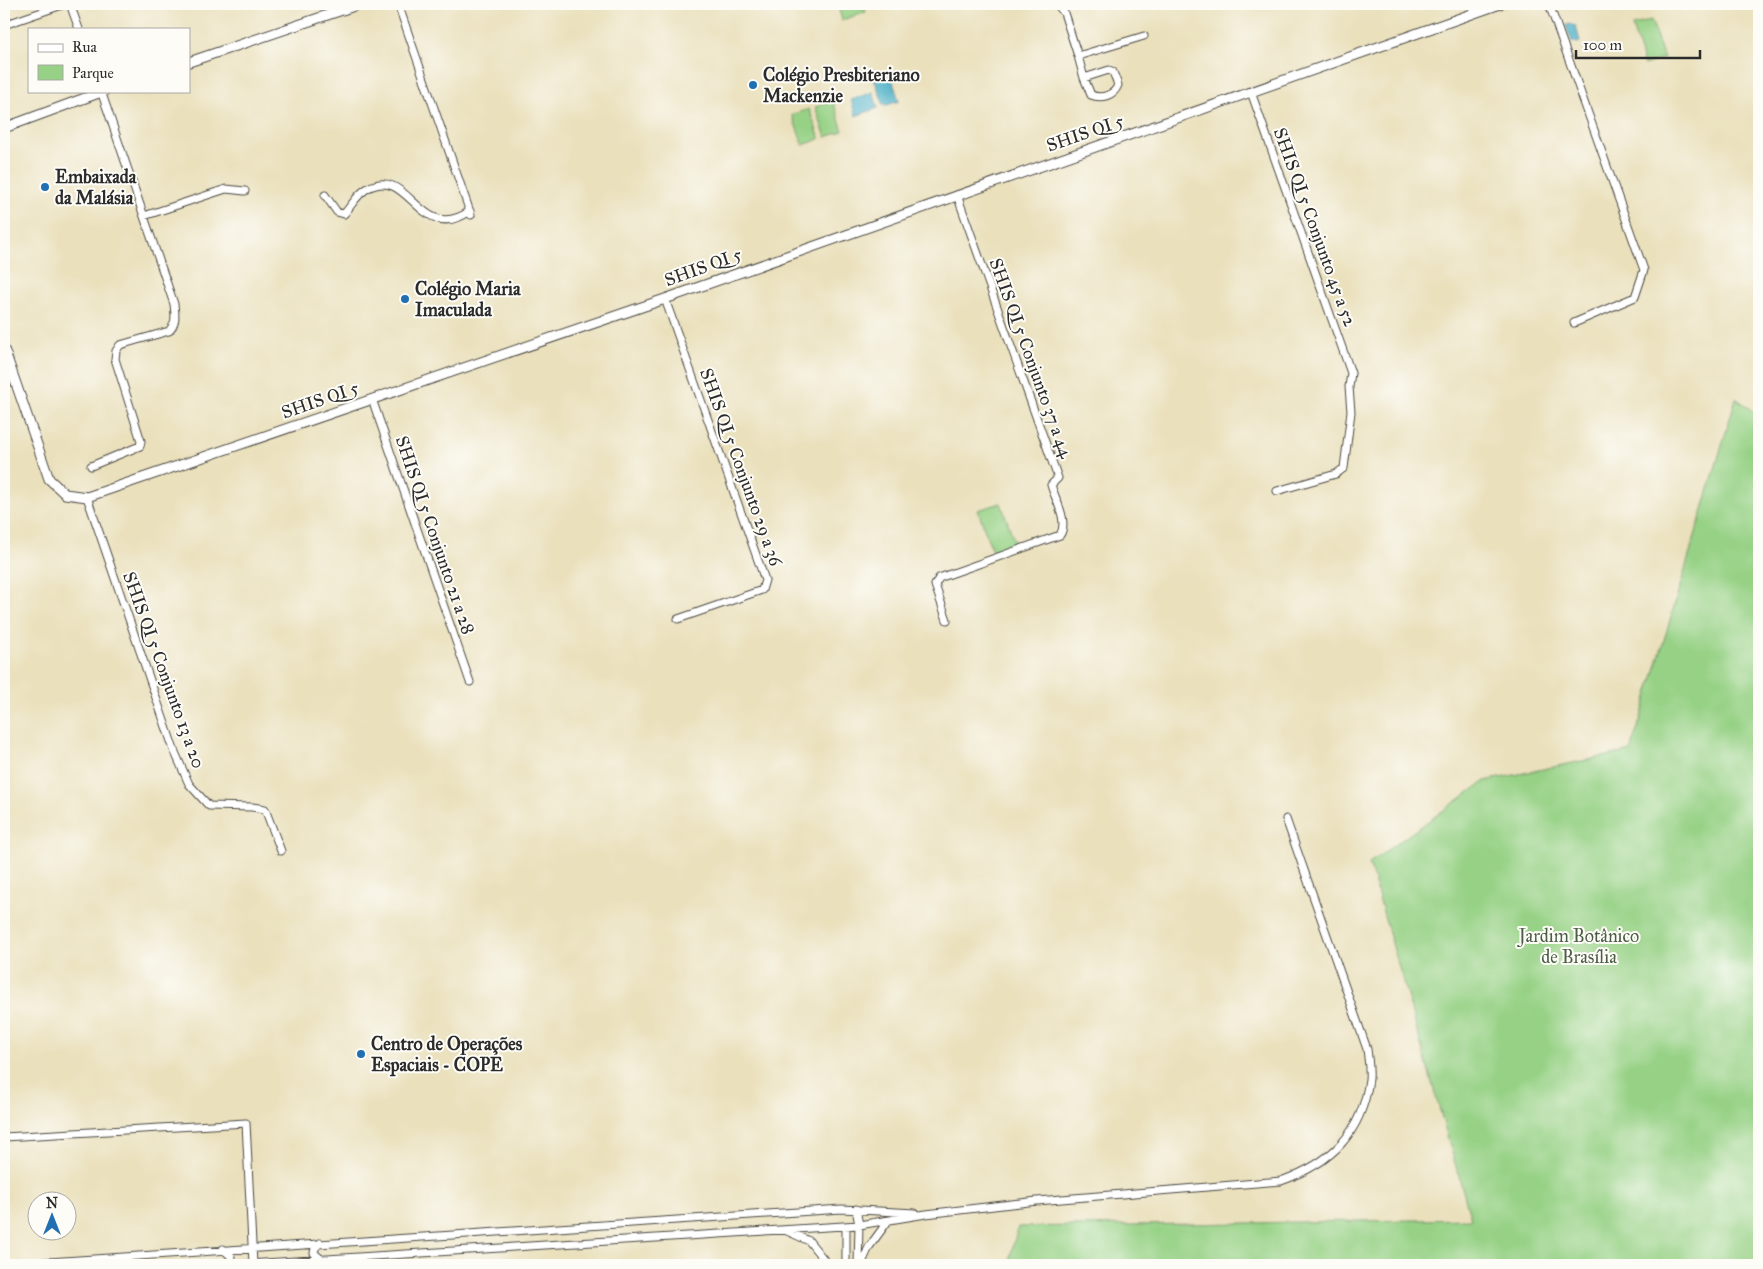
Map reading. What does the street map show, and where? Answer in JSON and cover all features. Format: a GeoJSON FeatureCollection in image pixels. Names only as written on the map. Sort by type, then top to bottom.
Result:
{"type":"FeatureCollection","features":[{"type":"Feature","properties":{"kind":"street"},"geometry":{"type":"LineString","coordinates":[[4,25],[65,4]]}},
{"type":"Feature","properties":{"kind":"street"},"geometry":{"type":"LineString","coordinates":[[70,4],[79,28]]}},
{"type":"Feature","properties":{"kind":"street"},"geometry":{"type":"LineString","coordinates":[[190,62],[360,4]]}},
{"type":"Feature","properties":{"kind":"street"},"geometry":{"type":"LineString","coordinates":[[324,195],[337,212],[344,214],[358,196],[368,188],[380,184],[389,184],[396,187],[432,218],[454,220],[471,213],[398,4]]}},
{"type":"Feature","properties":{"kind":"street","name":"SHIS QI 5"},"geometry":{"type":"LineString","coordinates":[[87,497],[665,298],[1500,4]]}},
{"type":"Feature","properties":{"kind":"street"},"geometry":{"type":"LineString","coordinates":[[1549,4],[1644,270],[1635,297],[1574,322]]}},
{"type":"Feature","properties":{"kind":"street"},"geometry":{"type":"LineString","coordinates":[[1058,5],[1064,13],[1084,78],[1091,95],[1095,97],[1112,94],[1117,90],[1118,85],[1112,70],[1084,78]]}},
{"type":"Feature","properties":{"kind":"street"},"geometry":{"type":"LineString","coordinates":[[1078,56],[1144,36]]}},
{"type":"Feature","properties":{"kind":"street"},"geometry":{"type":"LineString","coordinates":[[4,128],[102,92],[174,304],[174,326],[169,331],[120,345],[116,351],[115,359],[141,441],[140,446],[91,466]]}},
{"type":"Feature","properties":{"kind":"street","name":"SHIS QI 5 Conjunto 45 a 52"},"geometry":{"type":"LineString","coordinates":[[1251,92],[1351,373],[1349,388],[1351,412],[1344,468],[1336,474],[1277,491]]}},
{"type":"Feature","properties":{"kind":"street"},"geometry":{"type":"LineString","coordinates":[[144,216],[226,189],[244,191]]}},
{"type":"Feature","properties":{"kind":"street","name":"SHIS QI 5 Conjunto 37 a 44"},"geometry":{"type":"LineString","coordinates":[[947,620],[935,586],[939,578],[1060,535],[1064,530],[1051,485],[1058,478],[957,195]]}},
{"type":"Feature","properties":{"kind":"street","name":"SHIS QI 5 Conjunto 29 a 36"},"geometry":{"type":"LineString","coordinates":[[665,298],[765,580],[762,590],[678,619]]}},
{"type":"Feature","properties":{"kind":"street"},"geometry":{"type":"LineString","coordinates":[[4,349],[49,479],[65,494],[87,497]]}},
{"type":"Feature","properties":{"kind":"street","name":"SHIS QI 5 Conjunto 21 a 28"},"geometry":{"type":"LineString","coordinates":[[372,399],[470,682]]}},
{"type":"Feature","properties":{"kind":"street","name":"SHIS QI 5 Conjunto 13 a 20"},"geometry":{"type":"LineString","coordinates":[[87,497],[174,750],[189,784],[209,806],[265,809],[281,851]]}},
{"type":"Feature","properties":{"kind":"street"},"geometry":{"type":"LineString","coordinates":[[233,1265],[859,1225],[926,1214],[1037,1201],[1281,1181],[1308,1171],[1329,1156],[1352,1131],[1363,1108],[1370,1078],[1367,1048],[1286,820]]}},
{"type":"Feature","properties":{"kind":"street"},"geometry":{"type":"LineString","coordinates":[[4,1137],[246,1123],[253,1264]]}},
{"type":"Feature","properties":{"kind":"street"},"geometry":{"type":"LineString","coordinates":[[4,1265],[252,1247],[856,1209],[926,1214]]}},
{"type":"Feature","properties":{"kind":"street"},"geometry":{"type":"LineString","coordinates":[[856,1209],[859,1225],[859,1265]]}},
{"type":"Feature","properties":{"kind":"street"},"geometry":{"type":"LineString","coordinates":[[859,1265],[869,1247],[888,1221]]}},
{"type":"Feature","properties":{"kind":"street"},"geometry":{"type":"LineString","coordinates":[[846,1226],[846,1265]]}},
{"type":"Feature","properties":{"kind":"street"},"geometry":{"type":"LineString","coordinates":[[784,1230],[809,1241],[828,1265]]}},
{"type":"Feature","properties":{"kind":"street"},"geometry":{"type":"LineString","coordinates":[[321,1243],[314,1248],[314,1253],[322,1260]]}},
{"type":"Feature","properties":{"kind":"street"},"geometry":{"type":"LineString","coordinates":[[222,1249],[231,1256],[230,1261],[226,1265]]}},
{"type":"Feature","properties":{"kind":"green space"},"geometry":{"type":"Polygon","coordinates":[[[863,4],[866,12],[842,20],[839,10],[863,4]]]}},
{"type":"Feature","properties":{"kind":"green space"},"geometry":{"type":"Polygon","coordinates":[[[1651,20],[1664,58],[1644,65],[1632,26],[1651,20]]]}},
{"type":"Feature","properties":{"kind":"green space"},"geometry":{"type":"Polygon","coordinates":[[[833,101],[843,131],[826,137],[815,107],[833,101]]]}},
{"type":"Feature","properties":{"kind":"green space"},"geometry":{"type":"Polygon","coordinates":[[[809,109],[820,139],[803,145],[792,115],[809,109]]]}},
{"type":"Feature","properties":{"kind":"green space","name":"Jardim Botânico de Brasília"},"geometry":{"type":"Polygon","coordinates":[[[1736,398],[1759,416],[1759,1265],[1008,1265],[1018,1227],[1471,1219],[1369,863],[1485,781],[1631,751],[1736,398]]]}},
{"type":"Feature","properties":{"kind":"green space"},"geometry":{"type":"Polygon","coordinates":[[[1001,503],[1016,546],[993,554],[978,510],[1001,503]]]}},
{"type":"Feature","properties":{"kind":"water"},"geometry":{"type":"Polygon","coordinates":[[[1568,24],[1576,26],[1579,43],[1572,42],[1566,26],[1568,24]]]}},
{"type":"Feature","properties":{"kind":"water"},"geometry":{"type":"Polygon","coordinates":[[[890,72],[899,101],[884,106],[874,78],[890,72]]]}},
{"type":"Feature","properties":{"kind":"water"},"geometry":{"type":"Polygon","coordinates":[[[873,92],[878,108],[856,116],[851,100],[873,92]]]}},
{"type":"Feature","properties":{"kind":"place","name":"Colégio Presbiteriano Mackenzie"},"geometry":{"type":"Point","coordinates":[753,85]}},
{"type":"Feature","properties":{"kind":"place","name":"Embaixada da Malásia"},"geometry":{"type":"Point","coordinates":[45,187]}},
{"type":"Feature","properties":{"kind":"place","name":"Colégio Maria Imaculada"},"geometry":{"type":"Point","coordinates":[405,299]}},
{"type":"Feature","properties":{"kind":"place","name":"Centro de Operações Espaciais - COPE"},"geometry":{"type":"Point","coordinates":[361,1054]}}]}
